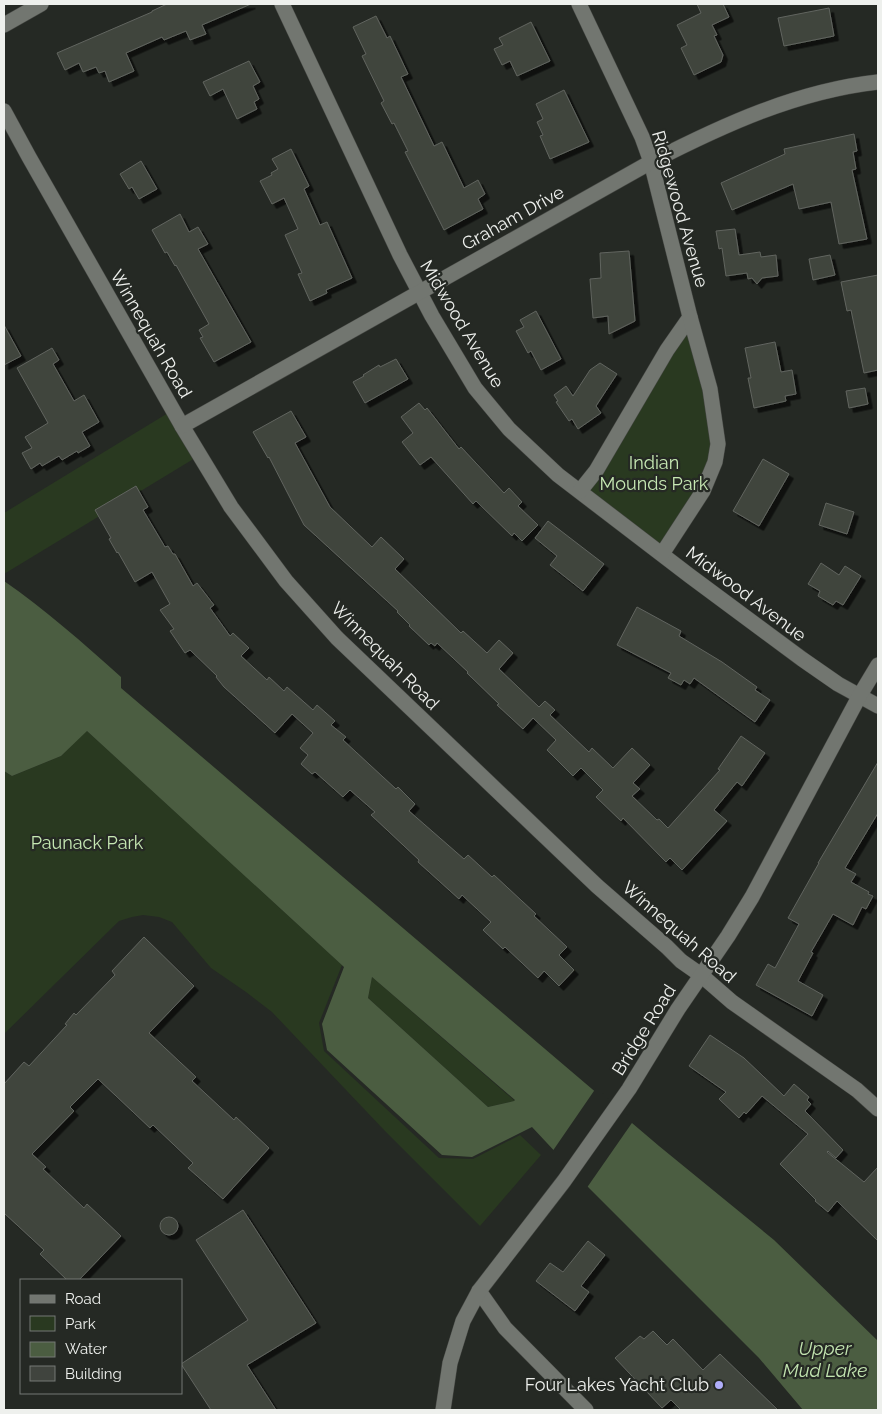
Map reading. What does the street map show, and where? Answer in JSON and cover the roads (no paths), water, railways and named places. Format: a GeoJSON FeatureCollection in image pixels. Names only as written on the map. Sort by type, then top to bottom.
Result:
{"type":"FeatureCollection","features":[{"type":"Feature","properties":{"kind":"street"},"geometry":{"type":"LineString","coordinates":[[4,25],[41,4]]}},
{"type":"Feature","properties":{"kind":"street","name":"Midwood Avenue"},"geometry":{"type":"LineString","coordinates":[[282,4],[400,255],[419,292],[475,388],[486,402],[509,429],[558,475],[802,660],[878,706]]}},
{"type":"Feature","properties":{"kind":"street","name":"Ridgewood Avenue"},"geometry":{"type":"LineString","coordinates":[[579,4],[642,138],[651,162],[710,389],[718,444],[714,462],[703,491],[662,554]]}},
{"type":"Feature","properties":{"kind":"street","name":"Graham Drive"},"geometry":{"type":"LineString","coordinates":[[182,426],[651,162],[740,119],[787,102],[805,96],[878,82]]}},
{"type":"Feature","properties":{"kind":"street","name":"Winnequah Road"},"geometry":{"type":"LineString","coordinates":[[4,111],[28,158],[182,426],[231,507],[286,580],[337,638],[597,886],[681,961],[701,975],[732,1002],[857,1090],[878,1109]]}},
{"type":"Feature","properties":{"kind":"street"},"geometry":{"type":"LineString","coordinates":[[580,491],[596,471],[667,350],[690,317]]}},
{"type":"Feature","properties":{"kind":"street","name":"Bridge Road"},"geometry":{"type":"LineString","coordinates":[[443,1410],[450,1363],[462,1321],[479,1290],[564,1181],[629,1089],[752,897],[878,665]]}},
{"type":"Feature","properties":{"kind":"street"},"geometry":{"type":"LineString","coordinates":[[479,1290],[505,1328],[586,1410]]}},
{"type":"Feature","properties":{"kind":"water","name":"Upper Mud Lake"},"geometry":{"type":"Polygon","coordinates":[[[4,581],[49,615],[121,677],[121,688],[659,1146],[774,1240],[878,1341],[878,1410],[803,1410],[759,1358],[589,1188],[532,1127],[472,1157],[442,1155],[327,1050],[322,1024],[344,967],[87,731],[61,756],[12,776],[4,771],[4,581]],[[372,977],[368,998],[488,1107],[515,1100],[372,977]]]}},
{"type":"Feature","properties":{"kind":"place","name":"Four Lakes Yacht Club"},"geometry":{"type":"Point","coordinates":[719,1385]}},
{"type":"Feature","properties":{"kind":"park label","name":"Indian Mounds Park"},"geometry":{"type":"Point","coordinates":[654,473]}},
{"type":"Feature","properties":{"kind":"park label","name":"Paunack Park"},"geometry":{"type":"Point","coordinates":[87,843]}}]}
